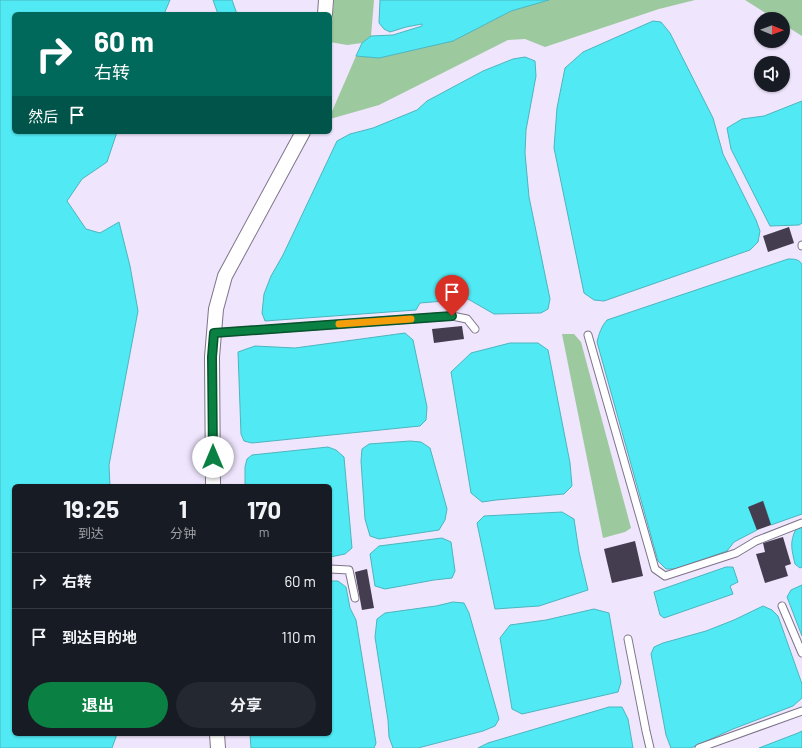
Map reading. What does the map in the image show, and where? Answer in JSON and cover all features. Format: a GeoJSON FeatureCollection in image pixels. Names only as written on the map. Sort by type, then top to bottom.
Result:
{"type":"FeatureCollection","features":[{"type":"Feature","properties":{"kind":"street"},"geometry":{"type":"LineString","coordinates":[[325,12],[326,0]]}},
{"type":"Feature","properties":{"kind":"street"},"geometry":{"type":"LineString","coordinates":[[213,484],[212,357],[216,309],[225,276],[302,134]]}},
{"type":"Feature","properties":{"kind":"street"},"geometry":{"type":"LineString","coordinates":[[217,736],[218,748]]}},
{"type":"Feature","properties":{"kind":"lane"},"geometry":{"type":"LineString","coordinates":[[214,333],[452,316],[467,319],[476,329]]}},
{"type":"Feature","properties":{"kind":"lane"},"geometry":{"type":"LineString","coordinates":[[588,335],[655,569],[665,576],[736,553],[756,541],[802,523]]}},
{"type":"Feature","properties":{"kind":"lane"},"geometry":{"type":"LineString","coordinates":[[332,569],[349,570],[355,598]]}},
{"type":"Feature","properties":{"kind":"lane"},"geometry":{"type":"LineString","coordinates":[[782,606],[802,653]]}},
{"type":"Feature","properties":{"kind":"lane"},"geometry":{"type":"LineString","coordinates":[[628,639],[650,748]]}},
{"type":"Feature","properties":{"kind":"lane"},"geometry":{"type":"LineString","coordinates":[[699,748],[802,711]]}},
{"type":"Feature","properties":{"kind":"green space"},"geometry":{"type":"Polygon","coordinates":[[[334,0],[374,0],[371,36],[362,43],[347,45],[332,42],[334,0]]]}},
{"type":"Feature","properties":{"kind":"green space"},"geometry":{"type":"Polygon","coordinates":[[[549,0],[695,0],[659,9],[545,47],[525,39],[508,40],[379,105],[332,118],[332,111],[356,56],[379,58],[453,41],[511,11],[549,0]]]}},
{"type":"Feature","properties":{"kind":"green space"},"geometry":{"type":"Polygon","coordinates":[[[745,0],[802,0],[802,36],[790,28],[790,12],[764,12],[745,0]]]}},
{"type":"Feature","properties":{"kind":"green space"},"geometry":{"type":"Polygon","coordinates":[[[562,334],[574,334],[581,342],[631,528],[625,532],[603,538],[562,334]]]}},
{"type":"Feature","properties":{"kind":"water"},"geometry":{"type":"Polygon","coordinates":[[[0,0],[170,0],[165,12],[12,12],[12,134],[116,134],[107,162],[82,179],[67,201],[86,229],[100,233],[119,222],[130,266],[138,311],[109,465],[110,484],[12,484],[12,736],[116,736],[112,748],[0,748],[0,0]]]}},
{"type":"Feature","properties":{"kind":"water"},"geometry":{"type":"Polygon","coordinates":[[[213,0],[232,0],[236,12],[217,12],[213,0]]]}},
{"type":"Feature","properties":{"kind":"water"},"geometry":{"type":"Polygon","coordinates":[[[380,0],[549,0],[511,11],[453,41],[379,58],[356,56],[362,43],[371,36],[393,35],[422,26],[422,24],[390,32],[384,29],[379,23],[380,0]]]}},
{"type":"Feature","properties":{"kind":"water"},"geometry":{"type":"Polygon","coordinates":[[[653,21],[661,22],[670,33],[713,118],[723,154],[760,231],[758,242],[750,250],[604,301],[594,300],[584,293],[554,148],[557,108],[565,68],[583,52],[653,21]]]}},
{"type":"Feature","properties":{"kind":"water"},"geometry":{"type":"Polygon","coordinates":[[[525,57],[535,61],[536,76],[526,130],[525,153],[529,197],[550,299],[548,309],[541,313],[494,314],[468,299],[420,303],[416,310],[265,321],[262,313],[264,294],[271,276],[283,255],[337,141],[350,134],[373,128],[417,110],[427,101],[483,71],[513,59],[525,57]]]}},
{"type":"Feature","properties":{"kind":"water"},"geometry":{"type":"Polygon","coordinates":[[[802,101],[802,223],[799,225],[770,226],[731,149],[727,128],[742,119],[764,116],[802,101]]]}},
{"type":"Feature","properties":{"kind":"water"},"geometry":{"type":"Polygon","coordinates":[[[788,259],[798,260],[802,265],[802,514],[771,525],[763,501],[749,507],[757,530],[734,542],[727,551],[675,569],[666,569],[658,561],[597,342],[600,331],[607,320],[788,259]]]}},
{"type":"Feature","properties":{"kind":"water"},"geometry":{"type":"Polygon","coordinates":[[[405,333],[413,340],[427,407],[426,420],[420,426],[252,443],[244,441],[241,434],[238,352],[255,346],[295,348],[405,333]]]}},
{"type":"Feature","properties":{"kind":"water"},"geometry":{"type":"Polygon","coordinates":[[[510,343],[538,343],[548,350],[570,463],[572,486],[564,494],[482,502],[471,493],[451,372],[471,353],[510,343]]]}},
{"type":"Feature","properties":{"kind":"water"},"geometry":{"type":"Polygon","coordinates":[[[410,441],[421,442],[430,448],[447,509],[445,520],[439,530],[379,539],[370,536],[365,519],[361,461],[362,449],[369,444],[410,441]]]}},
{"type":"Feature","properties":{"kind":"water"},"geometry":{"type":"Polygon","coordinates":[[[328,447],[336,450],[344,457],[352,548],[345,554],[332,557],[332,484],[245,484],[245,467],[247,459],[252,455],[328,447]]]}},
{"type":"Feature","properties":{"kind":"water"},"geometry":{"type":"Polygon","coordinates":[[[562,512],[574,519],[579,552],[588,590],[539,606],[495,609],[477,523],[484,516],[562,512]]]}},
{"type":"Feature","properties":{"kind":"water"},"geometry":{"type":"Polygon","coordinates":[[[802,527],[802,567],[800,568],[795,564],[792,550],[792,538],[796,529],[802,527]]]}},
{"type":"Feature","properties":{"kind":"water"},"geometry":{"type":"Polygon","coordinates":[[[442,538],[451,542],[455,571],[452,578],[385,589],[375,586],[370,554],[379,546],[442,538]]]}},
{"type":"Feature","properties":{"kind":"water"},"geometry":{"type":"Polygon","coordinates":[[[726,567],[733,567],[738,582],[730,586],[733,594],[664,618],[660,615],[654,592],[726,567]]]}},
{"type":"Feature","properties":{"kind":"water"},"geometry":{"type":"Polygon","coordinates":[[[332,581],[338,581],[346,587],[350,608],[356,620],[376,743],[374,748],[251,748],[250,736],[332,736],[332,581]]]}},
{"type":"Feature","properties":{"kind":"water"},"geometry":{"type":"Polygon","coordinates":[[[802,585],[802,636],[787,597],[791,590],[802,585]]]}},
{"type":"Feature","properties":{"kind":"water"},"geometry":{"type":"Polygon","coordinates":[[[453,602],[464,603],[469,613],[499,719],[495,726],[483,731],[418,748],[393,748],[389,737],[388,720],[375,637],[377,619],[385,613],[436,606],[453,602]]]}},
{"type":"Feature","properties":{"kind":"water"},"geometry":{"type":"Polygon","coordinates":[[[763,606],[772,610],[778,616],[802,684],[802,698],[793,706],[733,729],[691,748],[671,748],[666,735],[651,654],[654,647],[706,631],[763,606]]]}},
{"type":"Feature","properties":{"kind":"water"},"geometry":{"type":"Polygon","coordinates":[[[594,609],[609,613],[621,682],[618,692],[522,714],[512,709],[500,638],[510,625],[546,620],[594,609]]]}},
{"type":"Feature","properties":{"kind":"water"},"geometry":{"type":"Polygon","coordinates":[[[609,707],[622,707],[628,719],[633,748],[478,748],[488,743],[609,707]]]}},
{"type":"Feature","properties":{"kind":"water"},"geometry":{"type":"Polygon","coordinates":[[[802,731],[802,748],[759,748],[798,733],[802,731]]]}},
{"type":"Feature","properties":{"kind":"building"},"geometry":{"type":"Polygon","coordinates":[[[789,227],[794,243],[768,252],[763,236],[789,227]]]}},
{"type":"Feature","properties":{"kind":"building"},"geometry":{"type":"Polygon","coordinates":[[[462,326],[464,339],[434,343],[432,329],[462,326]]]}},
{"type":"Feature","properties":{"kind":"building"},"geometry":{"type":"Polygon","coordinates":[[[763,501],[771,525],[757,530],[748,507],[763,501]]]}},
{"type":"Feature","properties":{"kind":"building"},"geometry":{"type":"Polygon","coordinates":[[[783,537],[791,564],[785,566],[788,576],[765,583],[756,554],[765,552],[763,543],[783,537]]]}},
{"type":"Feature","properties":{"kind":"building"},"geometry":{"type":"Polygon","coordinates":[[[635,541],[643,576],[612,583],[604,549],[635,541]]]}},
{"type":"Feature","properties":{"kind":"building"},"geometry":{"type":"Polygon","coordinates":[[[367,569],[374,608],[362,610],[355,572],[367,569]]]}},
{"type":"Feature","properties":{"kind":"slow traffic"},"geometry":{"type":"LineString","coordinates":[[339,324],[411,319]]}},
{"type":"Feature","properties":{"kind":"route"},"geometry":{"type":"LineString","coordinates":[[213,457],[212,357],[214,333],[452,316]]}}]}
